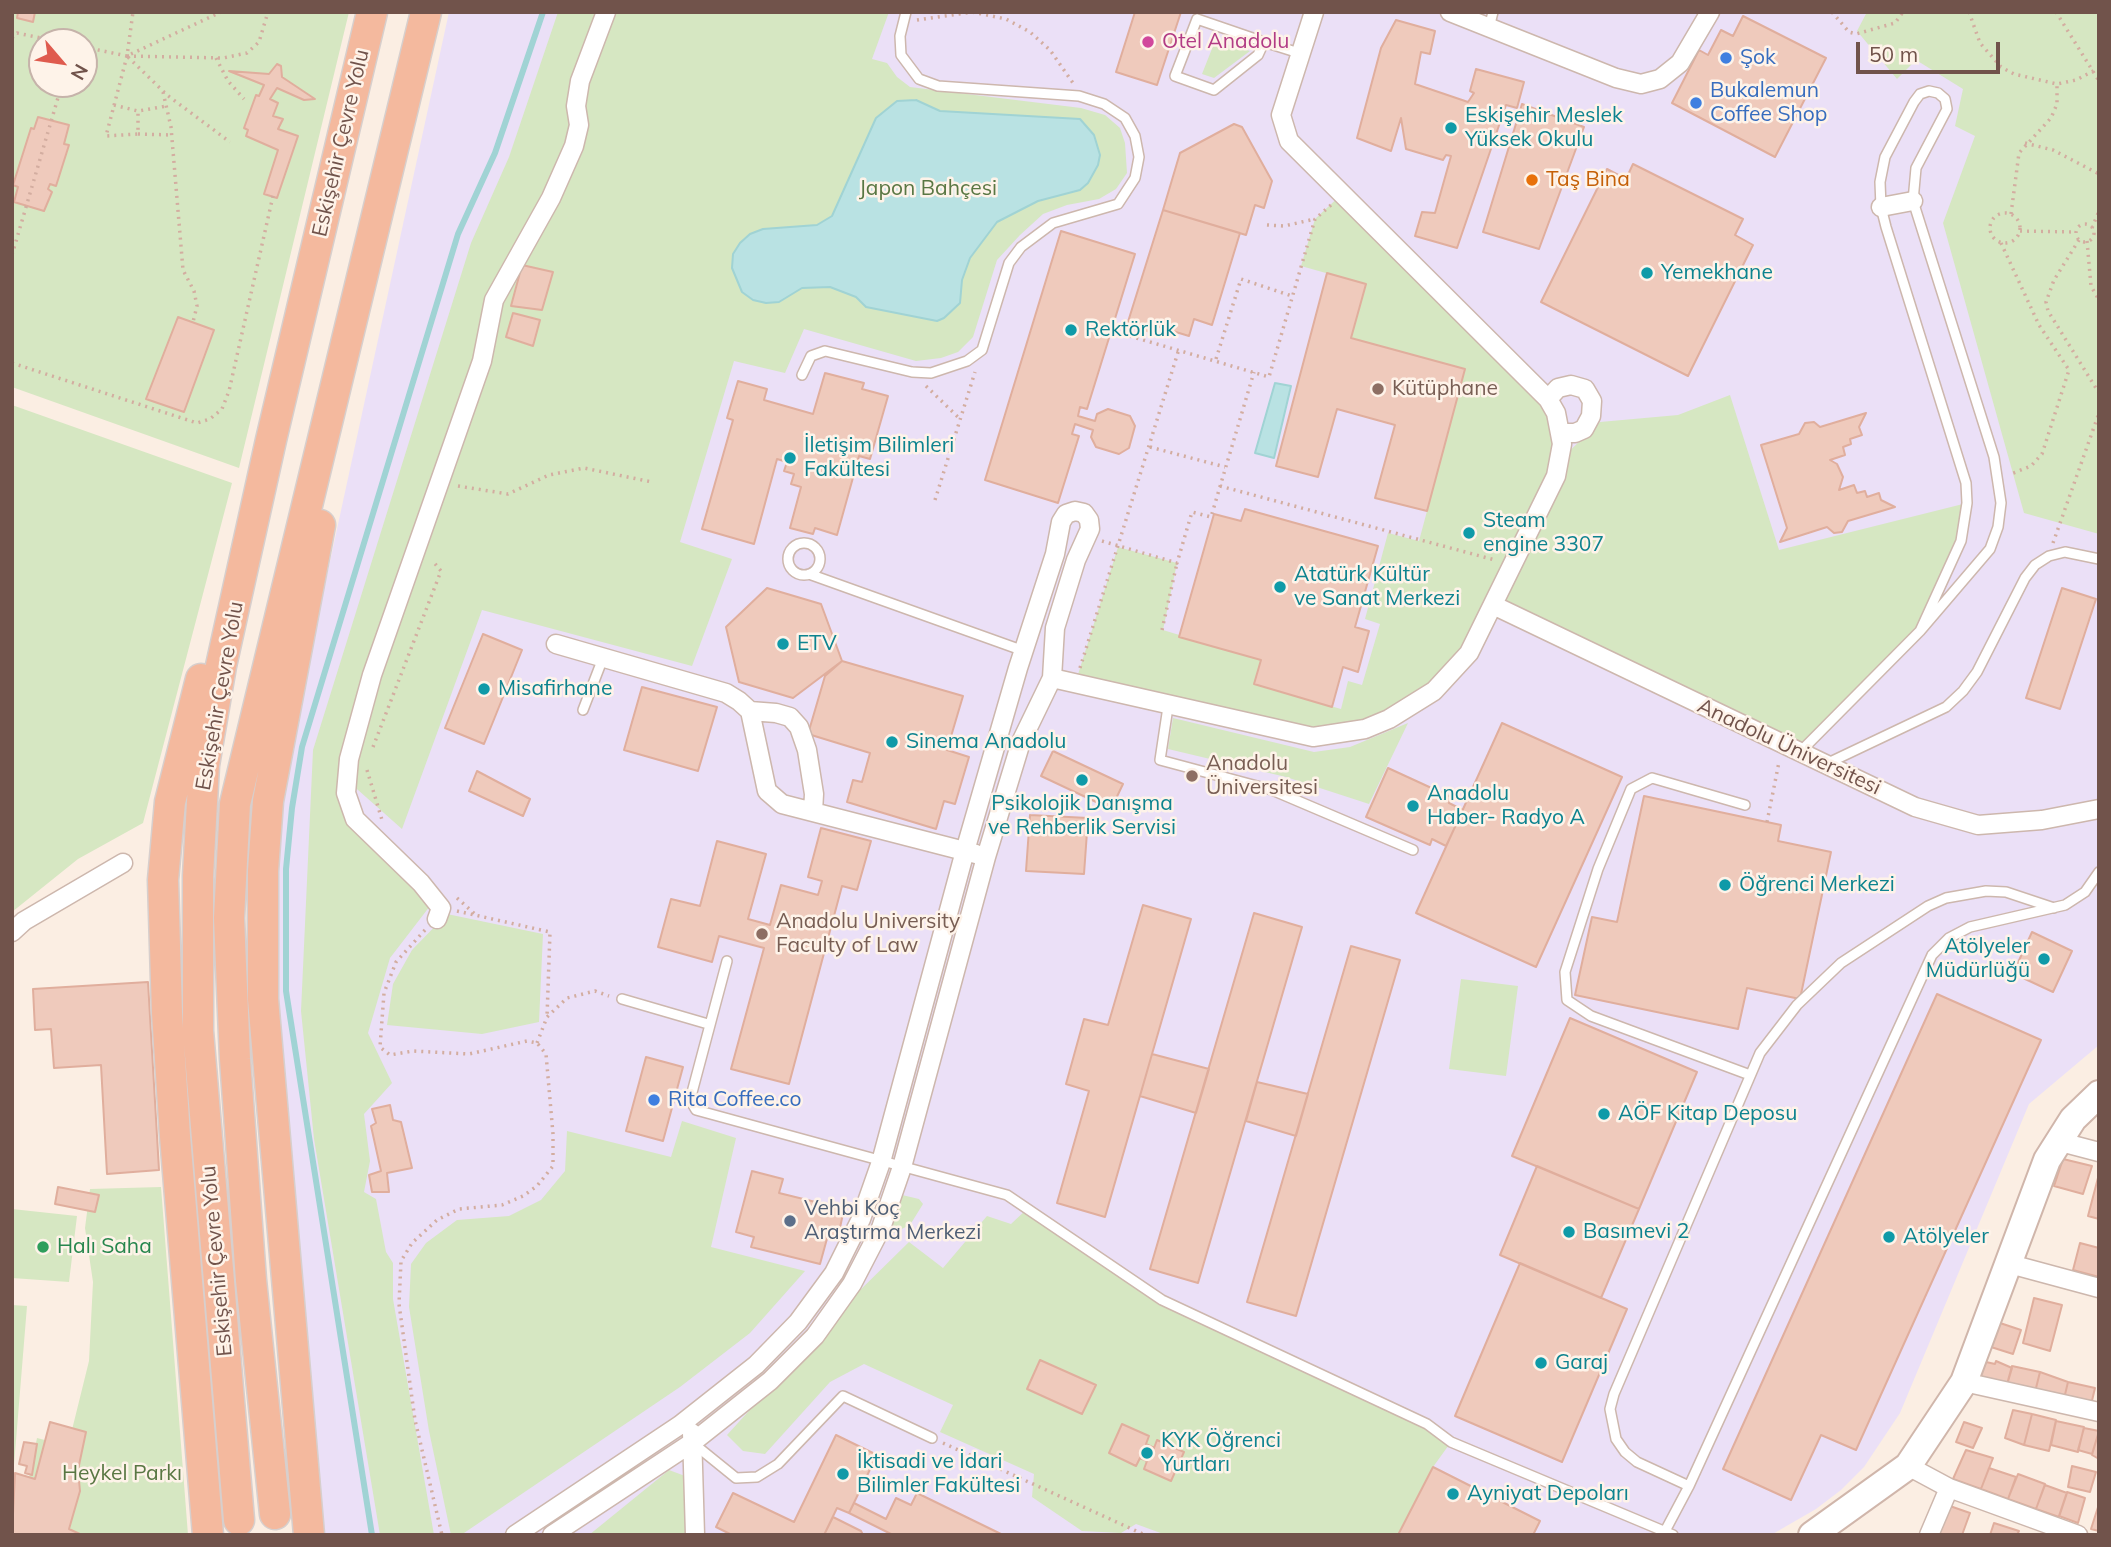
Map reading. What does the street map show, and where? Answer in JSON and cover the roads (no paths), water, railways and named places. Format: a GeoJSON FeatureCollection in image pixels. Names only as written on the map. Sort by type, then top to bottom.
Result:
{"type":"FeatureCollection","features":[{"type":"Feature","properties":{"kind":"highway","name":"Eskişehir Çevre Yolu"},"geometry":{"type":"LineString","coordinates":[[239,1520],[198,1031],[198,876],[204,765],[222,666],[271,440],[372,12]]}},
{"type":"Feature","properties":{"kind":"highway","name":"Eskişehir Çevre Yolu"},"geometry":{"type":"LineString","coordinates":[[275,1514],[251,1280],[234,1059],[229,918],[235,804],[426,12]]}},
{"type":"Feature","properties":{"kind":"highway"},"geometry":{"type":"LineString","coordinates":[[307,1528],[262,999],[263,871],[268,801],[384,180]]}},
{"type":"Feature","properties":{"kind":"highway"},"geometry":{"type":"LineString","coordinates":[[209,1532],[174,1122],[163,880],[173,789],[206,659],[271,440]]}},
{"type":"Feature","properties":{"kind":"main road"},"geometry":{"type":"LineString","coordinates":[[1812,1535],[1909,1466],[1965,1382],[2047,1160],[2057,1141],[2099,1094]]}},
{"type":"Feature","properties":{"kind":"street"},"geometry":{"type":"LineString","coordinates":[[445,908],[355,819],[346,793],[349,759],[372,674],[482,361],[494,300],[551,198],[574,146],[579,125],[576,106],[580,82],[606,12]]}},
{"type":"Feature","properties":{"kind":"street"},"geometry":{"type":"LineString","coordinates":[[1013,684],[1075,684],[1168,707],[1313,737],[1365,729],[1389,719],[1433,691],[1469,653],[1516,561],[1560,460],[1568,433],[1548,399],[1289,141],[1283,129],[1281,115],[1314,12]]}},
{"type":"Feature","properties":{"kind":"street"},"geometry":{"type":"LineString","coordinates":[[1450,12],[1491,20],[1616,78],[1641,84],[1660,79],[1680,63],[1710,12]]}},
{"type":"Feature","properties":{"kind":"street"},"geometry":{"type":"LineString","coordinates":[[1881,206],[1913,201]]}},
{"type":"Feature","properties":{"kind":"street"},"geometry":{"type":"LineString","coordinates":[[1548,399],[1558,388],[1571,385],[1585,389],[1592,401],[1591,416],[1584,429],[1568,433]]}},
{"type":"Feature","properties":{"kind":"street"},"geometry":{"type":"LineString","coordinates":[[515,1535],[691,1416],[756,1365],[798,1322],[834,1273],[861,1220],[881,1162],[965,851],[1013,684],[1055,554],[1061,522],[1066,514],[1075,511],[1083,513],[1089,520],[1087,536],[1076,560],[1055,628],[1048,686],[1021,742],[986,857],[902,1167],[881,1228],[852,1284],[815,1336],[770,1381],[693,1442],[552,1535]]}},
{"type":"Feature","properties":{"kind":"street","name":"Anadolu Üniversitesi"},"geometry":{"type":"LineString","coordinates":[[1494,606],[1914,807],[1978,825],[2042,820],[2099,809]]}},
{"type":"Feature","properties":{"kind":"street"},"geometry":{"type":"LineString","coordinates":[[556,644],[726,694],[750,711],[776,713],[790,718],[799,727],[807,750],[814,794],[813,813]]}},
{"type":"Feature","properties":{"kind":"street"},"geometry":{"type":"LineString","coordinates":[[1024,650],[1053,658]]}},
{"type":"Feature","properties":{"kind":"street"},"geometry":{"type":"LineString","coordinates":[[750,711],[767,791],[782,804],[986,857]]}},
{"type":"Feature","properties":{"kind":"street"},"geometry":{"type":"LineString","coordinates":[[12,932],[24,921],[123,863]]}},
{"type":"Feature","properties":{"kind":"street"},"geometry":{"type":"LineString","coordinates":[[2057,1141],[2099,1152]]}},
{"type":"Feature","properties":{"kind":"street"},"geometry":{"type":"LineString","coordinates":[[2010,1265],[2099,1289]]}},
{"type":"Feature","properties":{"kind":"street"},"geometry":{"type":"LineString","coordinates":[[1965,1382],[2099,1412]]}},
{"type":"Feature","properties":{"kind":"street"},"geometry":{"type":"LineString","coordinates":[[691,1416],[695,1535]]}},
{"type":"Feature","properties":{"kind":"street"},"geometry":{"type":"LineString","coordinates":[[1909,1466],[1949,1488],[2078,1535]]}},
{"type":"Feature","properties":{"kind":"street"},"geometry":{"type":"LineString","coordinates":[[1929,1535],[1949,1488]]}},
{"type":"Feature","properties":{"kind":"lane"},"geometry":{"type":"LineString","coordinates":[[802,375],[811,356],[825,351],[912,372],[950,369],[982,350],[1009,263],[1021,247],[1053,223],[1118,204],[1135,177],[1138,146],[1125,118],[1104,104],[1079,96],[928,83],[905,65],[900,46],[906,12]]}},
{"type":"Feature","properties":{"kind":"lane"},"geometry":{"type":"LineString","coordinates":[[1264,42],[1258,55],[1214,90],[1175,76],[1197,19],[1299,53]]}},
{"type":"Feature","properties":{"kind":"lane"},"geometry":{"type":"LineString","coordinates":[[1800,752],[1920,631],[1990,549],[2001,503],[1999,480],[1913,201],[1916,168],[1947,109],[1945,99],[1938,93],[1928,91],[1920,94],[1914,102],[1885,157],[1880,182],[1881,206],[1966,484],[1965,522],[1961,541],[1920,631]]}},
{"type":"Feature","properties":{"kind":"lane"},"geometry":{"type":"LineString","coordinates":[[1825,765],[1946,707],[1977,672],[2025,578],[2035,565],[2049,556],[2065,552],[2099,559]]}},
{"type":"Feature","properties":{"kind":"lane"},"geometry":{"type":"LineString","coordinates":[[809,574],[1024,650]]}},
{"type":"Feature","properties":{"kind":"lane"},"geometry":{"type":"LineString","coordinates":[[583,710],[603,658]]}},
{"type":"Feature","properties":{"kind":"lane"},"geometry":{"type":"LineString","coordinates":[[1168,707],[1160,760],[1272,790],[1413,850]]}},
{"type":"Feature","properties":{"kind":"lane"},"geometry":{"type":"LineString","coordinates":[[1745,805],[1651,778],[1631,789],[1598,869],[1565,972],[1567,1000],[1591,1016],[1750,1075]]}},
{"type":"Feature","properties":{"kind":"lane"},"geometry":{"type":"LineString","coordinates":[[727,961],[708,1024],[690,1100],[696,1110],[1007,1195],[1162,1300],[1427,1424],[1451,1443],[1668,1534],[1932,955],[1949,937],[1970,927],[2065,905],[2085,892],[2099,872]]}},
{"type":"Feature","properties":{"kind":"lane"},"geometry":{"type":"LineString","coordinates":[[1689,1486],[1637,1462],[1625,1452],[1616,1439],[1611,1409],[1760,1053],[1777,1028],[1818,983],[1865,945],[1928,906],[1946,898],[1986,891],[2006,892],[2054,908]]}},
{"type":"Feature","properties":{"kind":"lane"},"geometry":{"type":"LineString","coordinates":[[622,999],[708,1024]]}},
{"type":"Feature","properties":{"kind":"lane"},"geometry":{"type":"LineString","coordinates":[[693,1442],[736,1478],[757,1477],[778,1464],[843,1395],[932,1438]]}},
{"type":"Feature","properties":{"kind":"water"},"geometry":{"type":"Polygon","coordinates":[[[916,100],[940,111],[1080,119],[1094,135],[1100,155],[1098,165],[1088,183],[1080,190],[1038,201],[997,222],[970,258],[962,280],[960,303],[937,321],[866,307],[856,297],[830,287],[802,288],[779,302],[766,303],[753,300],[742,292],[732,268],[733,254],[740,243],[750,234],[763,229],[817,225],[832,216],[876,118],[897,101],[916,100]]]}},
{"type":"Feature","properties":{"kind":"water"},"geometry":{"type":"Polygon","coordinates":[[[1275,383],[1291,386],[1274,458],[1255,453],[1275,383]]]}},
{"type":"Feature","properties":{"kind":"waterway"},"geometry":{"type":"LineString","coordinates":[[372,1535],[286,991],[286,869],[292,808],[302,747],[458,234],[495,153],[543,12]]}},
{"type":"Feature","properties":{"kind":"place","name":"Otel Anadolu"},"geometry":{"type":"Point","coordinates":[1148,42]}},
{"type":"Feature","properties":{"kind":"place","name":"Şok"},"geometry":{"type":"Point","coordinates":[1726,58]}},
{"type":"Feature","properties":{"kind":"place","name":"Bukalemun Coffee Shop"},"geometry":{"type":"Point","coordinates":[1696,103]}},
{"type":"Feature","properties":{"kind":"place","name":"Eskişehir Meslek Yüksek Okulu"},"geometry":{"type":"Point","coordinates":[1451,128]}},
{"type":"Feature","properties":{"kind":"place","name":"Taş Bina"},"geometry":{"type":"Point","coordinates":[1532,180]}},
{"type":"Feature","properties":{"kind":"place","name":"Yemekhane"},"geometry":{"type":"Point","coordinates":[1647,273]}},
{"type":"Feature","properties":{"kind":"place","name":"Rektörlük"},"geometry":{"type":"Point","coordinates":[1071,330]}},
{"type":"Feature","properties":{"kind":"place","name":"Kütüphane"},"geometry":{"type":"Point","coordinates":[1378,389]}},
{"type":"Feature","properties":{"kind":"place","name":"İletişim Bilimleri Fakültesi"},"geometry":{"type":"Point","coordinates":[790,458]}},
{"type":"Feature","properties":{"kind":"place","name":"Steam engine 3307"},"geometry":{"type":"Point","coordinates":[1469,533]}},
{"type":"Feature","properties":{"kind":"place","name":"Atatürk Kültür ve Sanat Merkezi"},"geometry":{"type":"Point","coordinates":[1280,587]}},
{"type":"Feature","properties":{"kind":"place","name":"ETV"},"geometry":{"type":"Point","coordinates":[783,644]}},
{"type":"Feature","properties":{"kind":"place","name":"Misafirhane"},"geometry":{"type":"Point","coordinates":[484,689]}},
{"type":"Feature","properties":{"kind":"place","name":"Sinema Anadolu"},"geometry":{"type":"Point","coordinates":[892,742]}},
{"type":"Feature","properties":{"kind":"place","name":"Anadolu Üniversitesi"},"geometry":{"type":"Point","coordinates":[1192,776]}},
{"type":"Feature","properties":{"kind":"place","name":"Psikolojik Danışma ve Rehberlik Servisi"},"geometry":{"type":"Point","coordinates":[1082,780]}},
{"type":"Feature","properties":{"kind":"place","name":"Anadolu Haber- Radyo A"},"geometry":{"type":"Point","coordinates":[1413,806]}},
{"type":"Feature","properties":{"kind":"place","name":"Öğrenci Merkezi"},"geometry":{"type":"Point","coordinates":[1725,885]}},
{"type":"Feature","properties":{"kind":"place","name":"Anadolu University Faculty of Law"},"geometry":{"type":"Point","coordinates":[762,934]}},
{"type":"Feature","properties":{"kind":"place","name":"Atölyeler Müdürlüğü"},"geometry":{"type":"Point","coordinates":[2044,959]}},
{"type":"Feature","properties":{"kind":"place","name":"Rita Coffee.co"},"geometry":{"type":"Point","coordinates":[654,1100]}},
{"type":"Feature","properties":{"kind":"place","name":"AÖF Kitap Deposu"},"geometry":{"type":"Point","coordinates":[1604,1114]}},
{"type":"Feature","properties":{"kind":"place","name":"Vehbi Koç Araştırma Merkezi"},"geometry":{"type":"Point","coordinates":[790,1221]}},
{"type":"Feature","properties":{"kind":"place","name":"Basımevi 2"},"geometry":{"type":"Point","coordinates":[1569,1232]}},
{"type":"Feature","properties":{"kind":"place","name":"Atölyeler"},"geometry":{"type":"Point","coordinates":[1889,1237]}},
{"type":"Feature","properties":{"kind":"place","name":"Halı Saha"},"geometry":{"type":"Point","coordinates":[43,1247]}},
{"type":"Feature","properties":{"kind":"place","name":"Garaj"},"geometry":{"type":"Point","coordinates":[1541,1363]}},
{"type":"Feature","properties":{"kind":"place","name":"KYK Öğrenci Yurtları"},"geometry":{"type":"Point","coordinates":[1147,1453]}},
{"type":"Feature","properties":{"kind":"place","name":"İktisadi ve İdari Bilimler Fakültesi"},"geometry":{"type":"Point","coordinates":[843,1474]}},
{"type":"Feature","properties":{"kind":"place","name":"Ayniyat Depoları"},"geometry":{"type":"Point","coordinates":[1453,1494]}},
{"type":"Feature","properties":{"kind":"park label","name":"Japon Bahçesi"},"geometry":{"type":"Point","coordinates":[928,189]}},
{"type":"Feature","properties":{"kind":"park label","name":"Heykel Parkı"},"geometry":{"type":"Point","coordinates":[122,1474]}}]}
